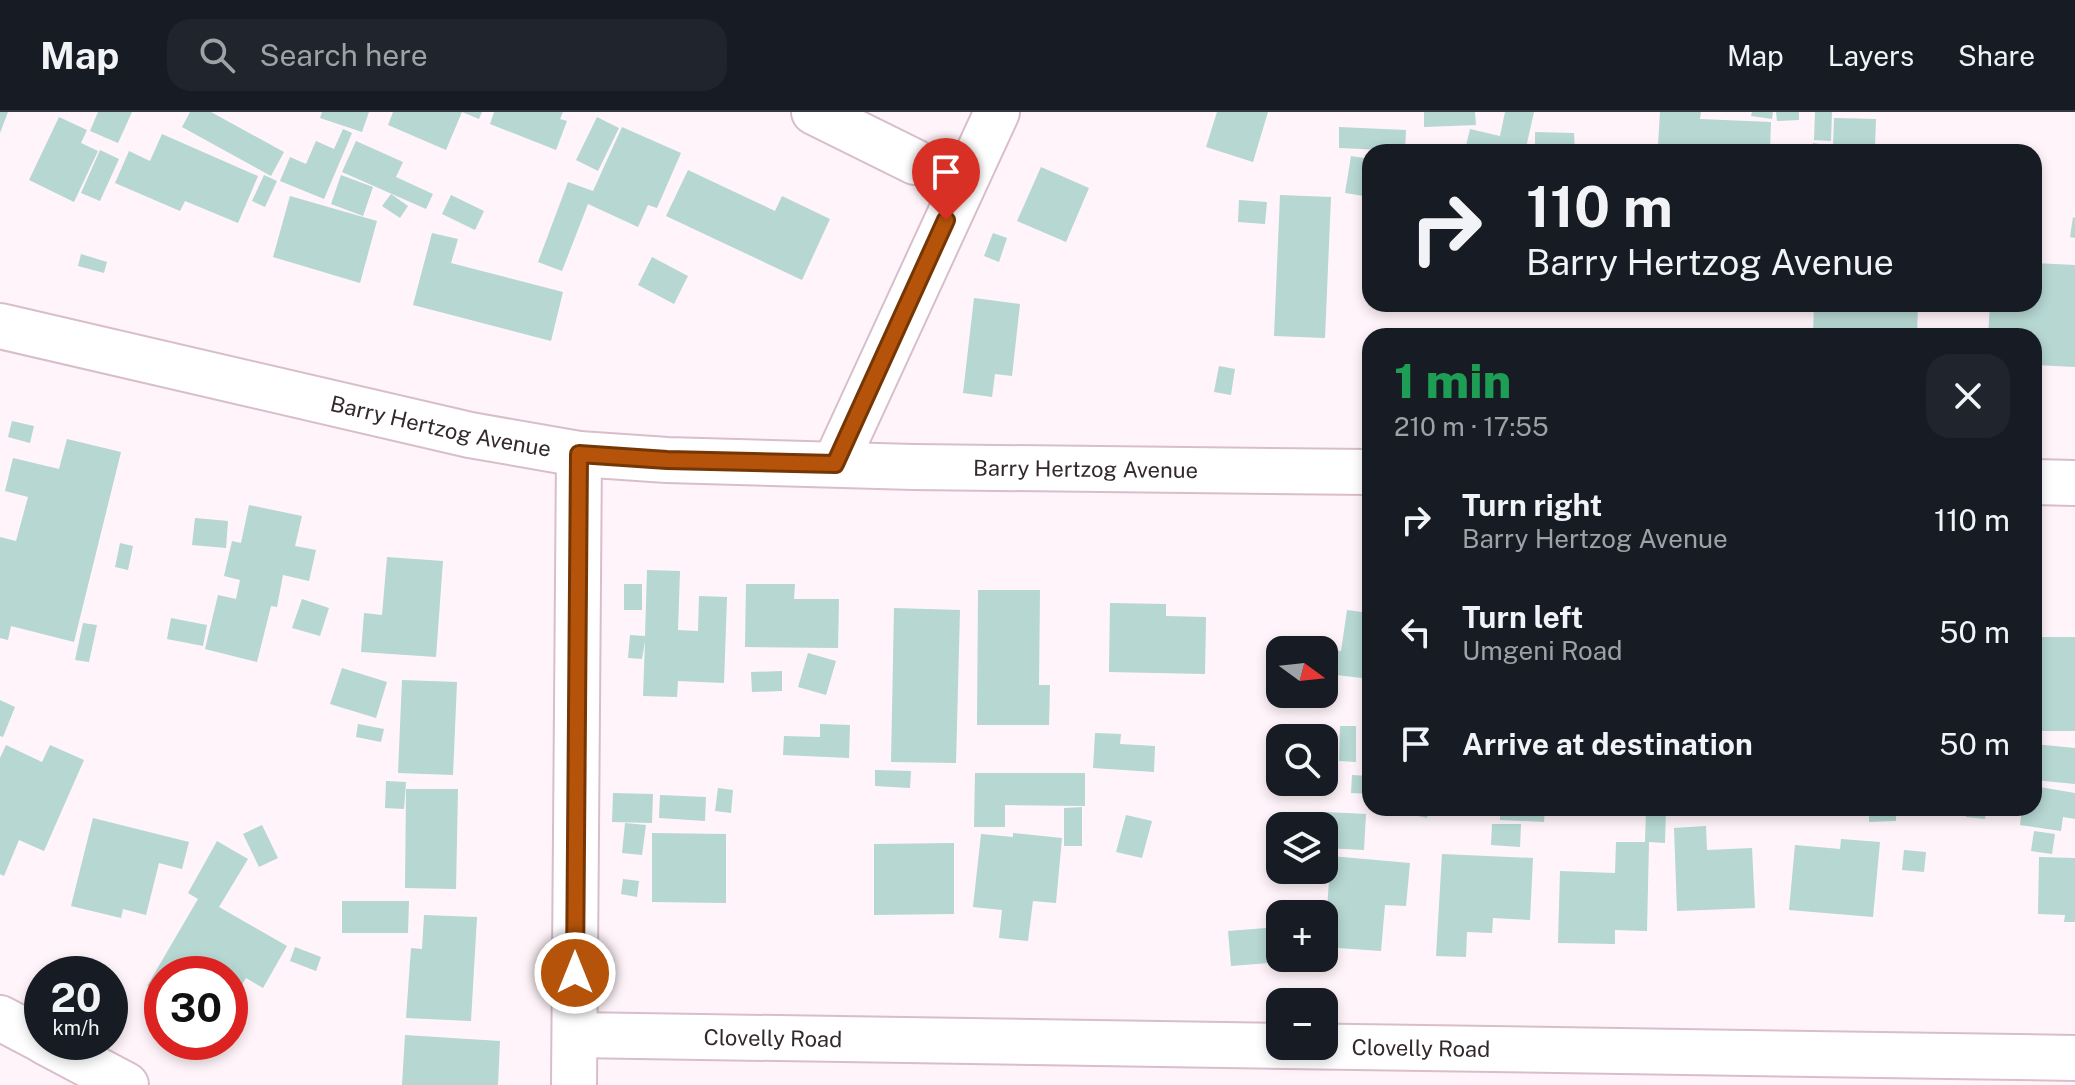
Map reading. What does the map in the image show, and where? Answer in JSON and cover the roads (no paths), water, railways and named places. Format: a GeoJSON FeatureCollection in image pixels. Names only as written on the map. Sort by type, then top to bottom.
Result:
{"type":"FeatureCollection","features":[{"type":"Feature","properties":{"kind":"street"},"geometry":{"type":"LineString","coordinates":[[814,112],[915,162]]}},
{"type":"Feature","properties":{"kind":"street"},"geometry":{"type":"LineString","coordinates":[[835,464],[997,112]]}},
{"type":"Feature","properties":{"kind":"street","name":"Barry Hertzog Avenue"},"geometry":{"type":"LineString","coordinates":[[0,326],[470,435],[579,454],[667,460],[835,464],[1362,472]]}},
{"type":"Feature","properties":{"kind":"street"},"geometry":{"type":"LineString","coordinates":[[574,1085],[579,454]]}},
{"type":"Feature","properties":{"kind":"street"},"geometry":{"type":"LineString","coordinates":[[2042,482],[2075,483]]}},
{"type":"Feature","properties":{"kind":"street"},"geometry":{"type":"LineString","coordinates":[[0,1018],[24,1031]]}},
{"type":"Feature","properties":{"kind":"street","name":"Clovelly Road"},"geometry":{"type":"LineString","coordinates":[[575,1035],[1663,1068],[2075,1058]]}},
{"type":"Feature","properties":{"kind":"street"},"geometry":{"type":"LineString","coordinates":[[79,1060],[126,1085]]}}]}
